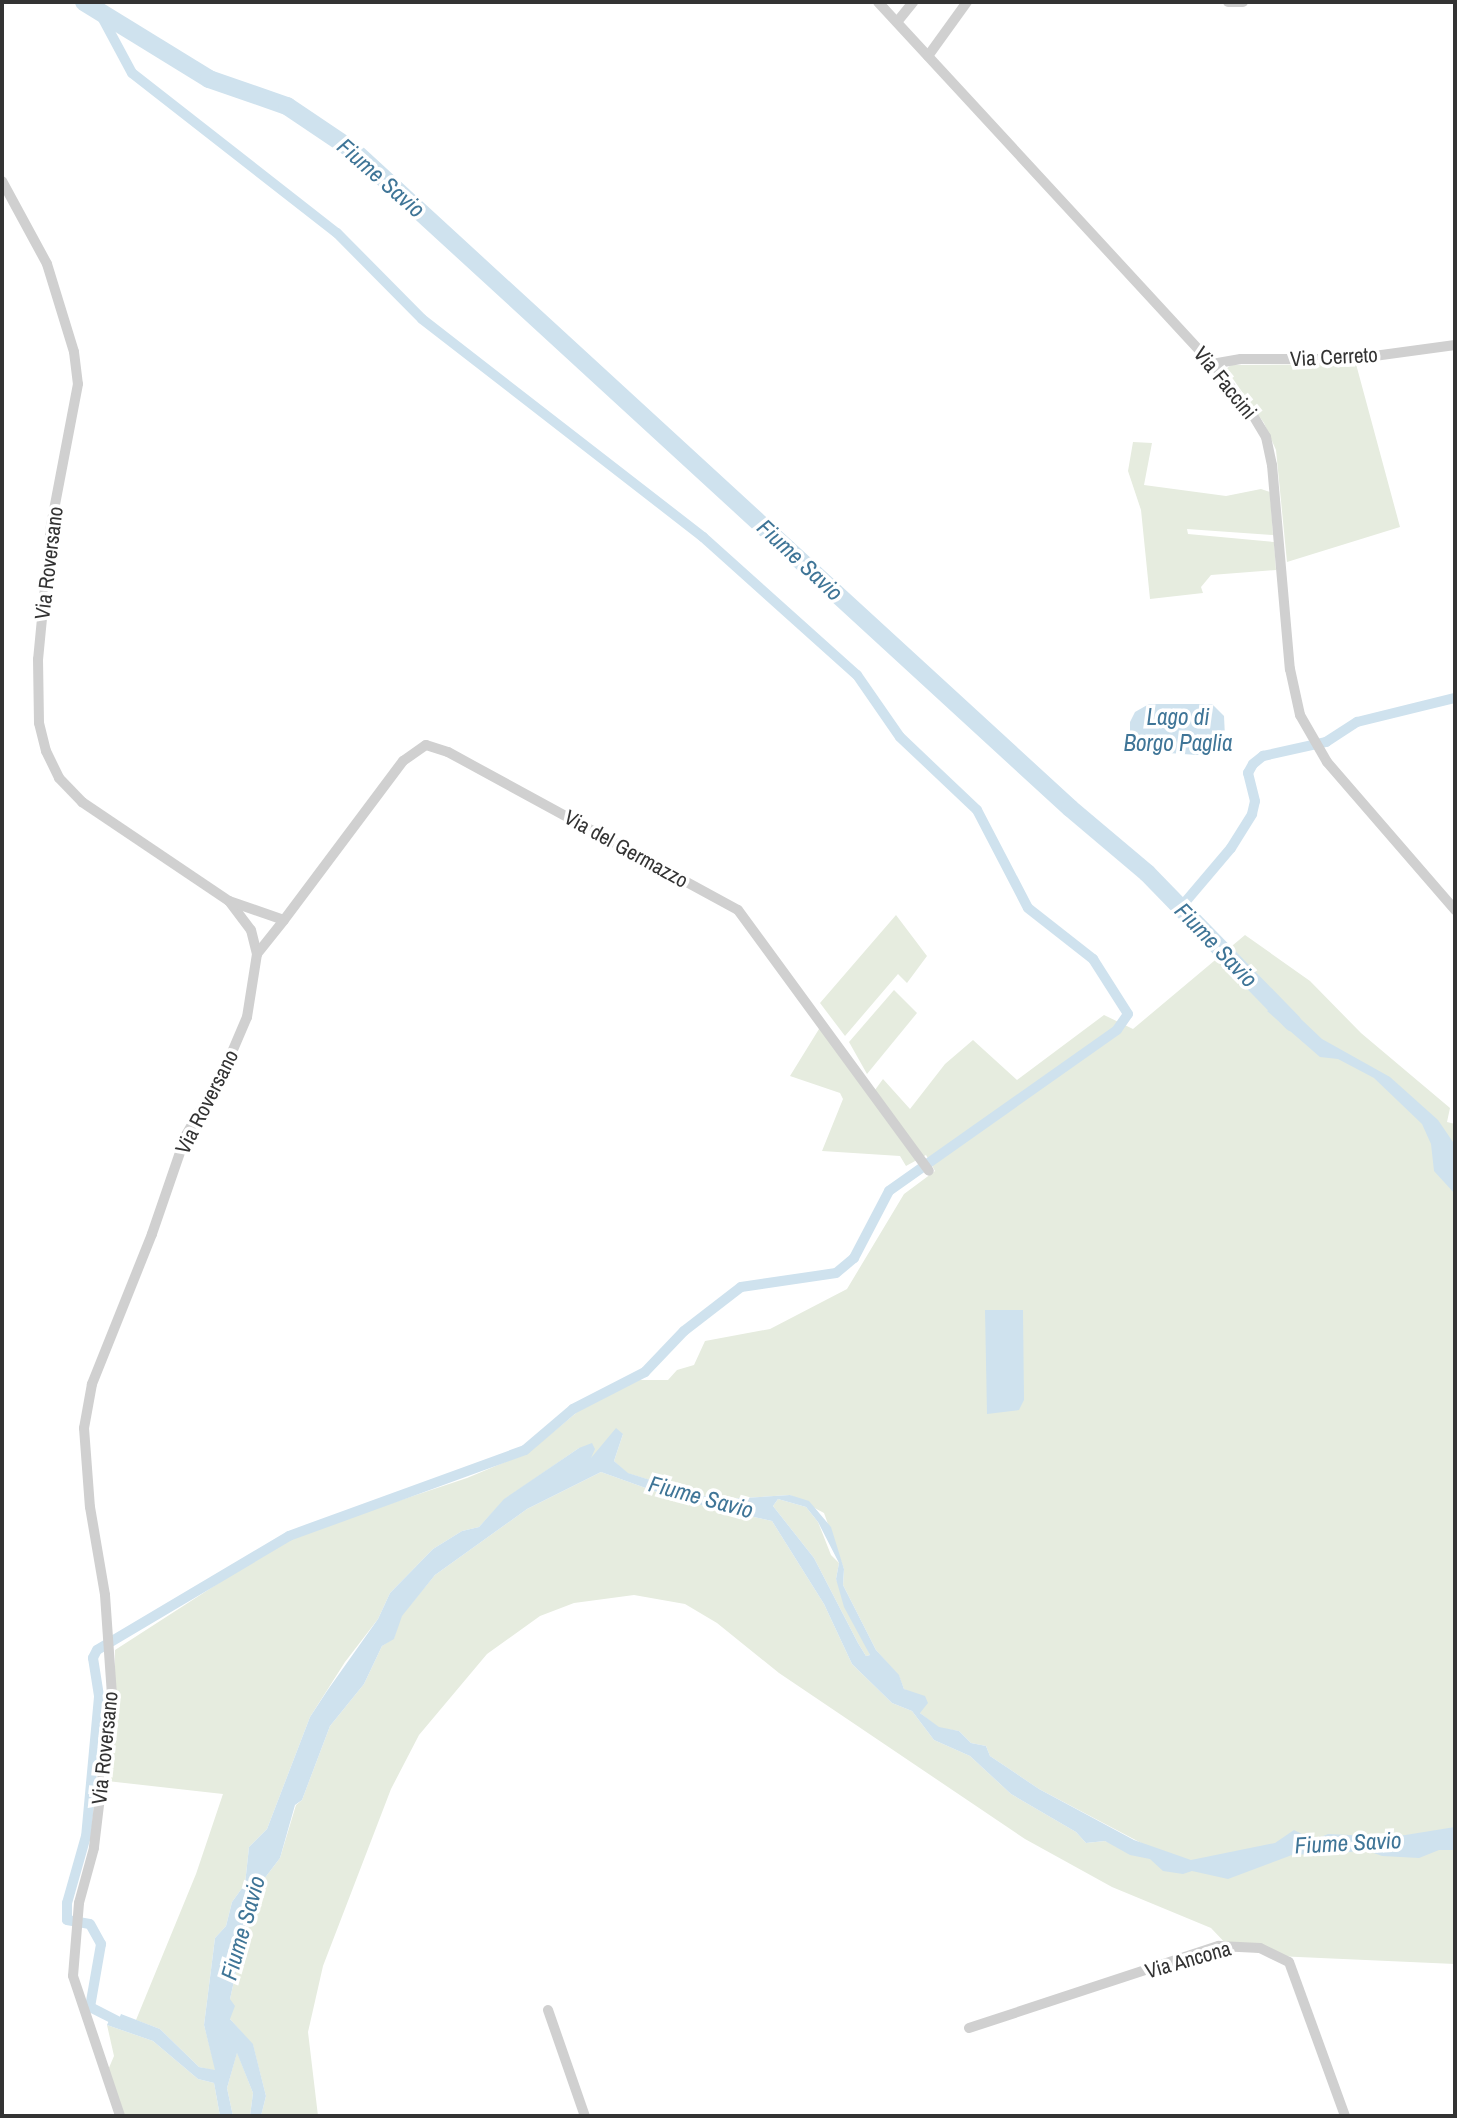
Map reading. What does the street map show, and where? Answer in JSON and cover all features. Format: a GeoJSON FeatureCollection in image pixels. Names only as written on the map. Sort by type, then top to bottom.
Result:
{"type":"FeatureCollection","features":[{"type":"Feature","properties":{"kind":"street","name":"Via Faccini"},"geometry":{"type":"LineString","coordinates":[[878,2],[1212,364],[1266,438],[1275,488],[1290,669],[1307,733],[1320,753],[1455,910]]}},
{"type":"Feature","properties":{"kind":"street"},"geometry":{"type":"LineString","coordinates":[[897,22],[913,2]]}},
{"type":"Feature","properties":{"kind":"street"},"geometry":{"type":"LineString","coordinates":[[928,56],[967,2]]}},
{"type":"Feature","properties":{"kind":"street"},"geometry":{"type":"LineString","coordinates":[[1228,2],[1243,2]]}},
{"type":"Feature","properties":{"kind":"street","name":"Via Roversano"},"geometry":{"type":"LineString","coordinates":[[2,181],[47,264],[74,352],[78,384],[51,525],[38,659],[39,723],[46,751],[59,778],[82,802],[229,901],[251,930],[257,954],[247,1017],[227,1064],[186,1135],[152,1234],[92,1384],[84,1428],[85,1469],[108,1639],[112,1696],[96,1834],[79,1903],[74,1946],[78,2001],[120,2116]]}},
{"type":"Feature","properties":{"kind":"street","name":"Via Cerreto"},"geometry":{"type":"LineString","coordinates":[[1212,364],[1241,359],[1352,359],[1455,345]]}},
{"type":"Feature","properties":{"kind":"street","name":"Via del Germazzo"},"geometry":{"type":"LineString","coordinates":[[257,954],[403,761],[426,745],[448,752],[738,910],[929,1171]]}},
{"type":"Feature","properties":{"kind":"street"},"geometry":{"type":"LineString","coordinates":[[229,901],[284,920]]}},
{"type":"Feature","properties":{"kind":"street","name":"Via Ancona"},"geometry":{"type":"LineString","coordinates":[[969,2028],[1219,1946],[1260,1948],[1289,1962],[1345,2116]]}},
{"type":"Feature","properties":{"kind":"street"},"geometry":{"type":"LineString","coordinates":[[548,2010],[585,2116]]}},
{"type":"Feature","properties":{"kind":"shaded area"},"geometry":{"type":"Polygon","coordinates":[[[1356,364],[1400,527],[1287,562],[1276,450],[1264,423],[1226,369],[1231,365],[1356,364]]]}},
{"type":"Feature","properties":{"kind":"shaded area"},"geometry":{"type":"Polygon","coordinates":[[[1133,442],[1152,443],[1144,485],[1226,496],[1261,489],[1270,492],[1273,535],[1187,529],[1188,534],[1274,542],[1276,570],[1211,575],[1201,587],[1203,593],[1150,599],[1141,510],[1128,471],[1133,442]]]}},
{"type":"Feature","properties":{"kind":"shaded area"},"geometry":{"type":"Polygon","coordinates":[[[896,915],[927,956],[907,983],[898,974],[845,1036],[820,1003],[896,915]]]}},
{"type":"Feature","properties":{"kind":"shaded area"},"geometry":{"type":"Polygon","coordinates":[[[1245,935],[1310,981],[1361,1033],[1450,1108],[1447,1122],[1455,1124],[1455,1964],[1276,1956],[1230,1948],[1211,1928],[1112,1887],[1025,1839],[779,1673],[717,1623],[685,1604],[634,1595],[574,1603],[540,1616],[487,1654],[419,1735],[391,1789],[323,1966],[308,2032],[318,2116],[261,2116],[266,2096],[253,2045],[230,2019],[230,1999],[250,1909],[258,1887],[280,1858],[296,1805],[302,1800],[330,1726],[364,1684],[382,1646],[394,1638],[401,1616],[435,1575],[527,1509],[601,1472],[679,1500],[772,1521],[824,1604],[852,1664],[892,1703],[912,1711],[934,1740],[970,1756],[1011,1794],[1076,1832],[1086,1843],[1105,1841],[1140,1856],[1145,1845],[1039,1789],[990,1756],[986,1746],[971,1743],[959,1731],[939,1728],[920,1713],[917,1696],[904,1689],[899,1676],[876,1650],[843,1585],[844,1569],[824,1513],[790,1495],[728,1499],[698,1495],[627,1473],[614,1461],[623,1434],[589,1460],[579,1448],[505,1499],[479,1527],[462,1531],[433,1549],[390,1593],[378,1619],[345,1662],[310,1717],[267,1829],[249,1847],[245,1884],[232,1902],[226,1926],[215,1938],[204,2025],[216,2071],[199,2067],[160,2029],[136,2020],[196,1874],[223,1794],[107,1781],[115,1704],[115,1650],[290,1537],[467,1478],[529,1452],[581,1409],[639,1380],[668,1380],[677,1370],[694,1365],[705,1341],[770,1329],[847,1289],[904,1194],[935,1171],[926,1155],[906,1166],[900,1156],[822,1151],[843,1099],[840,1093],[790,1076],[819,1029],[823,1029],[872,1094],[883,1079],[910,1109],[945,1064],[973,1040],[1017,1080],[1104,1015],[1133,1029],[1245,935]]]}},
{"type":"Feature","properties":{"kind":"shaded area"},"geometry":{"type":"Polygon","coordinates":[[[894,990],[917,1013],[867,1074],[849,1042],[894,990]]]}},
{"type":"Feature","properties":{"kind":"shaded area"},"geometry":{"type":"Polygon","coordinates":[[[778,1499],[806,1507],[818,1522],[831,1555],[839,1563],[836,1579],[870,1655],[866,1656],[858,1643],[814,1558],[773,1506],[778,1499]]]}},
{"type":"Feature","properties":{"kind":"shaded area"},"geometry":{"type":"Polygon","coordinates":[[[107,2025],[153,2041],[198,2079],[214,2083],[220,2116],[122,2116],[108,2070],[114,2056],[107,2025]]]}},
{"type":"Feature","properties":{"kind":"shaded area"},"geometry":{"type":"Polygon","coordinates":[[[237,2052],[253,2093],[250,2116],[233,2116],[227,2088],[237,2052]]]}},
{"type":"Feature","properties":{"kind":"water","name":"Lago di Borgo Paglia"},"geometry":{"type":"Polygon","coordinates":[[[1149,704],[1212,704],[1224,716],[1225,737],[1221,745],[1197,755],[1140,751],[1130,738],[1130,722],[1135,712],[1149,704]]]}},
{"type":"Feature","properties":{"kind":"water"},"geometry":{"type":"Polygon","coordinates":[[[1283,1002],[1322,1039],[1390,1077],[1438,1120],[1455,1145],[1455,1194],[1434,1171],[1431,1144],[1422,1124],[1374,1078],[1338,1059],[1320,1057],[1267,1011],[1283,1002]]]}},
{"type":"Feature","properties":{"kind":"water"},"geometry":{"type":"Polygon","coordinates":[[[985,1310],[1023,1310],[1024,1400],[1019,1410],[987,1414],[985,1310]]]}},
{"type":"Feature","properties":{"kind":"water"},"geometry":{"type":"Polygon","coordinates":[[[616,1428],[623,1434],[614,1461],[628,1473],[698,1495],[728,1499],[790,1495],[809,1501],[831,1527],[844,1569],[843,1585],[876,1650],[899,1675],[904,1689],[925,1696],[928,1703],[920,1713],[939,1727],[959,1731],[971,1743],[986,1746],[990,1756],[1039,1789],[1134,1840],[1191,1860],[1275,1843],[1294,1830],[1314,1840],[1328,1834],[1393,1837],[1455,1827],[1455,1850],[1439,1850],[1419,1858],[1382,1856],[1368,1851],[1292,1855],[1228,1879],[1192,1871],[1183,1874],[1163,1871],[1150,1859],[1130,1855],[1105,1841],[1086,1843],[1076,1832],[1011,1794],[970,1756],[934,1740],[912,1711],[892,1703],[852,1664],[824,1604],[772,1521],[679,1500],[601,1472],[527,1509],[435,1575],[402,1616],[394,1639],[382,1646],[364,1684],[330,1726],[302,1800],[295,1805],[280,1858],[258,1887],[250,1909],[230,1999],[235,2006],[230,2019],[253,2044],[266,2096],[261,2116],[250,2116],[253,2093],[237,2053],[227,2088],[233,2116],[220,2116],[214,2083],[198,2079],[153,2041],[107,2025],[111,2016],[119,2019],[121,2014],[160,2029],[199,2067],[215,2070],[204,2025],[215,1938],[226,1926],[232,1902],[245,1884],[249,1847],[267,1829],[310,1717],[378,1619],[390,1593],[433,1549],[462,1531],[479,1527],[504,1499],[579,1448],[592,1443],[595,1449],[591,1458],[616,1428]],[[778,1499],[773,1506],[814,1558],[858,1643],[866,1656],[870,1655],[844,1607],[836,1579],[839,1563],[818,1522],[806,1507],[778,1499]]]}},
{"type":"Feature","properties":{"kind":"waterway","name":"Fiume Savio"},"geometry":{"type":"LineString","coordinates":[[84,2],[209,79],[287,106],[354,151],[1070,808],[1147,873],[1293,1023]]}},
{"type":"Feature","properties":{"kind":"waterway"},"geometry":{"type":"LineString","coordinates":[[96,6],[132,73],[337,233],[422,319],[703,537],[857,675],[900,737],[977,810],[1028,908],[1093,959],[1128,1014],[1117,1030],[889,1191],[854,1258],[836,1273],[741,1287],[684,1331],[645,1372],[573,1409],[525,1450],[289,1536],[97,1650],[93,1658],[99,1697],[86,1836],[67,1903],[67,1920],[90,1924],[101,1944],[90,2007],[121,2023]]}},
{"type":"Feature","properties":{"kind":"waterway"},"geometry":{"type":"LineString","coordinates":[[1181,907],[1231,848],[1252,814],[1255,801],[1248,773],[1253,764],[1263,756],[1326,742],[1357,722],[1455,698]]}}]}
